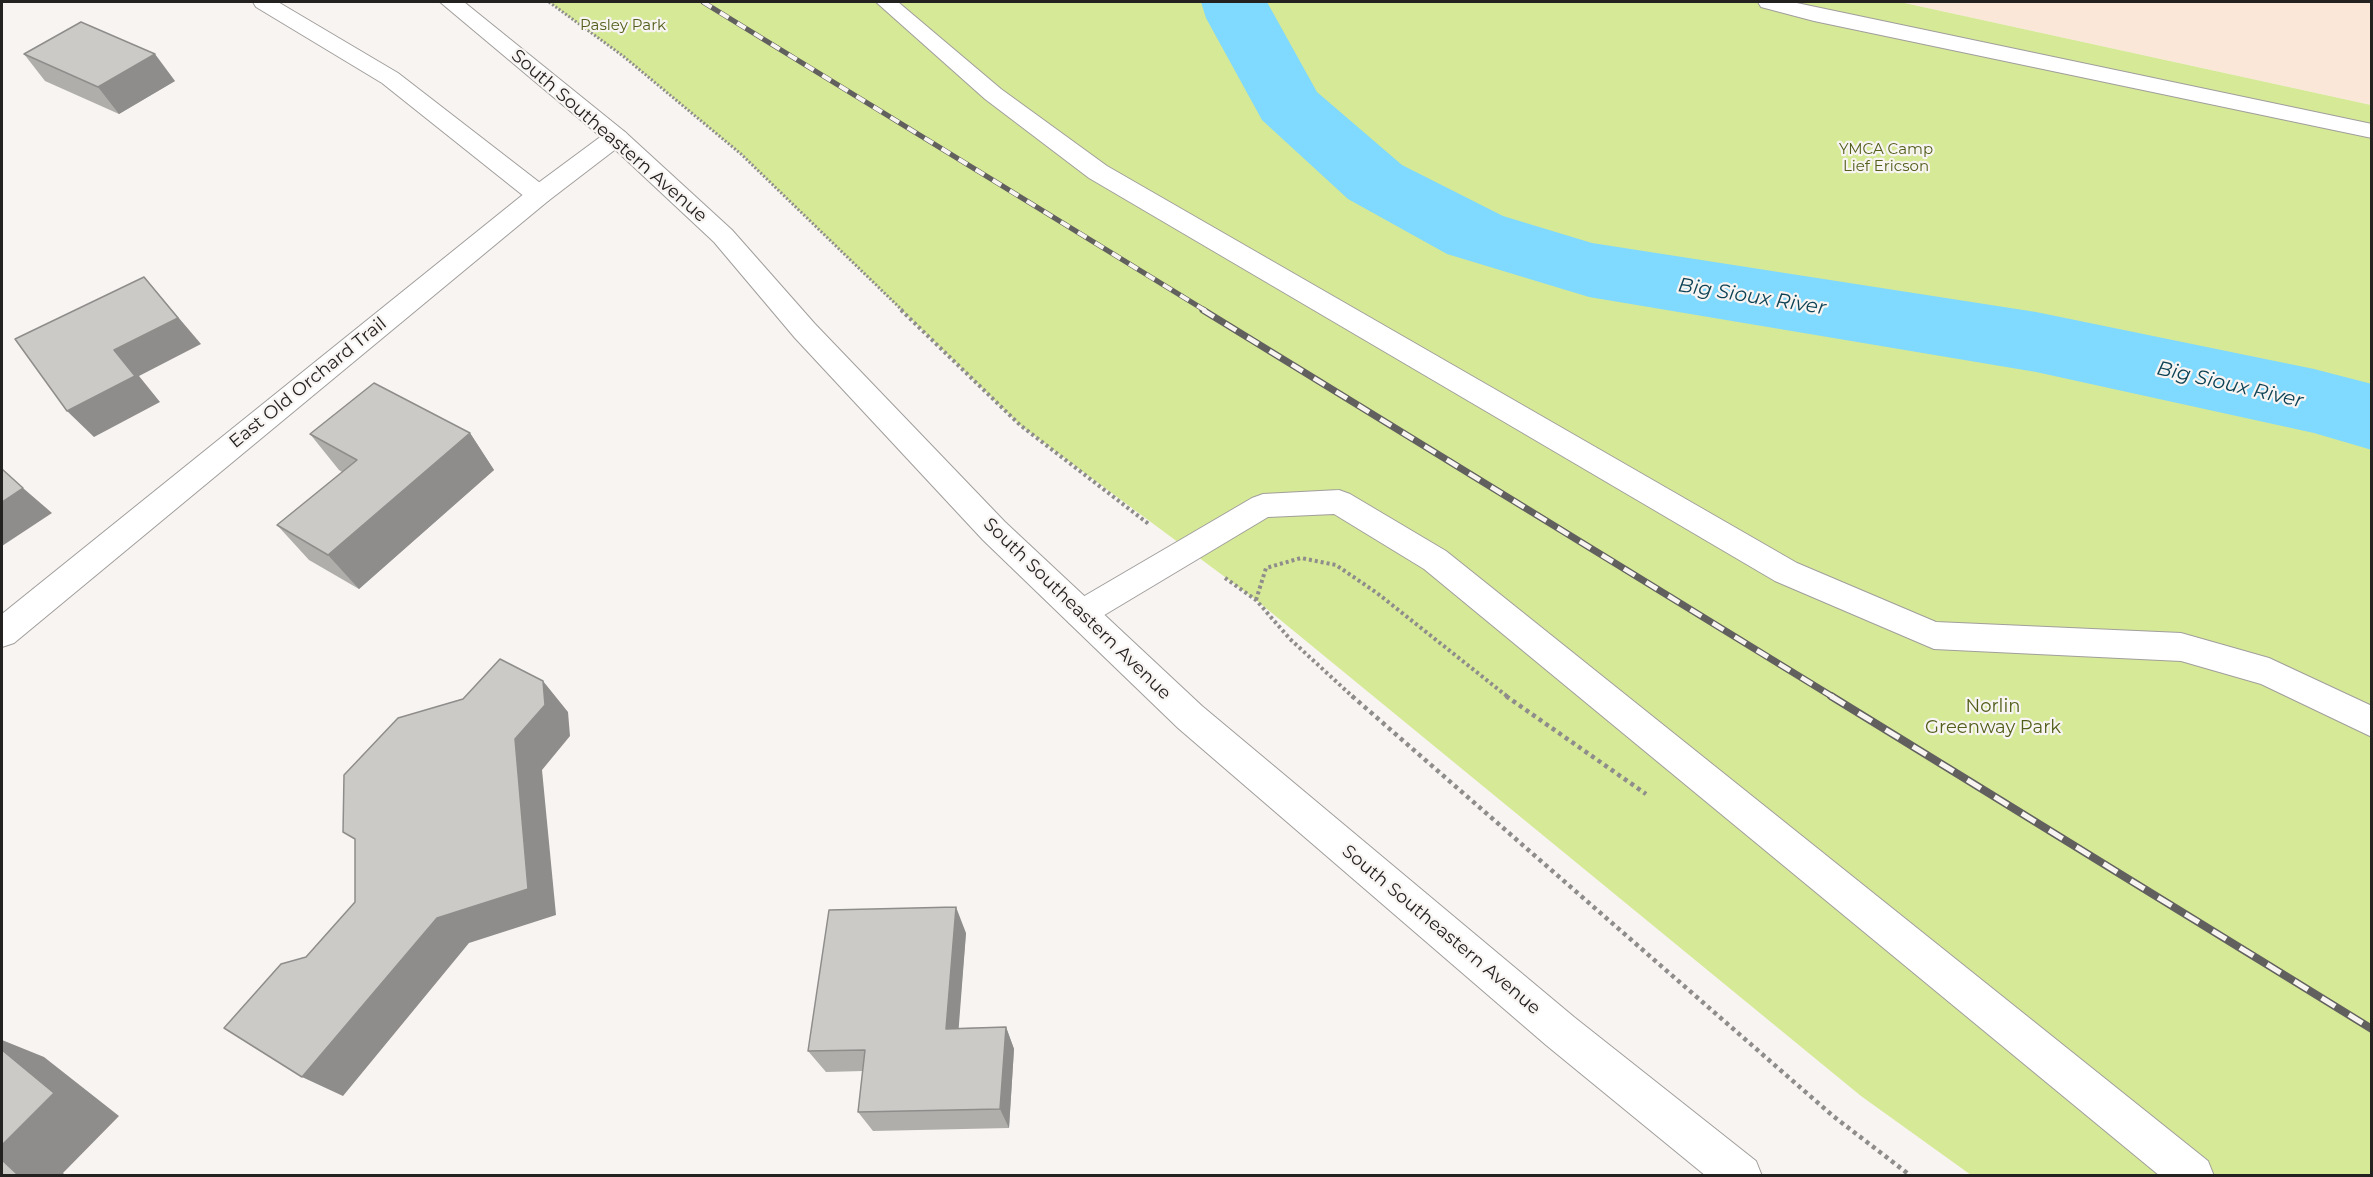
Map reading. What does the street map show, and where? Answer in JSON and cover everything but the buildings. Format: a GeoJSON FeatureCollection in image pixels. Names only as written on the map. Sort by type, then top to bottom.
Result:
{"type":"FeatureCollection","features":[{"type":"Feature","properties":{"kind":"main road","name":"South Southeastern Avenue"},"geometry":{"type":"LineString","coordinates":[[451,2],[616,137],[723,236],[805,331],[994,531],[1190,717],[1560,1031],[1741,1176]]}},
{"type":"Feature","properties":{"kind":"main road","name":"East Old Orchard Trail"},"geometry":{"type":"LineString","coordinates":[[2,633],[538,195],[616,137]]}},
{"type":"Feature","properties":{"kind":"lane"},"geometry":{"type":"LineString","coordinates":[[264,2],[390,78],[538,195]]}},
{"type":"Feature","properties":{"kind":"lane"},"geometry":{"type":"LineString","coordinates":[[886,2],[993,94],[1098,172],[1786,572],[1935,635],[2181,647],[2269,672],[2372,722]]}},
{"type":"Feature","properties":{"kind":"lane"},"geometry":{"type":"LineString","coordinates":[[1769,2],[1814,14],[2372,131]]}},
{"type":"Feature","properties":{"kind":"lane"},"geometry":{"type":"LineString","coordinates":[[1080,614],[1263,506],[1339,502],[1435,560],[2193,1176]]}},
{"type":"Feature","properties":{"kind":"path"},"geometry":{"type":"LineString","coordinates":[[549,2],[623,56],[741,154],[1020,425],[1185,552],[1256,600],[1290,639],[1369,712],[1507,829],[1833,1116],[1911,1176]]}},
{"type":"Feature","properties":{"kind":"path"},"geometry":{"type":"LineString","coordinates":[[1256,600],[1266,568],[1301,558],[1336,565],[1377,593],[1526,712],[1650,796]]}},
{"type":"Feature","properties":{"kind":"shaded area"},"geometry":{"type":"Polygon","coordinates":[[[1900,2],[2371,2],[2371,105],[1900,2]]]}},
{"type":"Feature","properties":{"kind":"green space","name":"Norlin Greenway Park"},"geometry":{"type":"Polygon","coordinates":[[[549,2],[1900,2],[2371,105],[2371,1175],[1971,1175],[1861,1096],[1256,600],[1020,425],[741,154],[623,56],[549,2]]]}},
{"type":"Feature","properties":{"kind":"waterway","name":"Big Sioux River"},"geometry":{"type":"LineString","coordinates":[[1234,2],[1240,18],[1288,105],[1375,182],[1475,235],[1589,270],[2036,342],[2314,401],[2372,417]]}},
{"type":"Feature","properties":{"kind":"railway"},"geometry":{"type":"LineString","coordinates":[[703,2],[1206,311]]}},
{"type":"Feature","properties":{"kind":"railway"},"geometry":{"type":"LineString","coordinates":[[1203,310],[1833,697]]}},
{"type":"Feature","properties":{"kind":"railway"},"geometry":{"type":"LineString","coordinates":[[1831,696],[2372,1029]]}},
{"type":"Feature","properties":{"kind":"park label","name":"Pasley Park"},"geometry":{"type":"Point","coordinates":[623,26]}},
{"type":"Feature","properties":{"kind":"park label","name":"YMCA Camp Lief Ericson"},"geometry":{"type":"Point","coordinates":[1886,158]}}]}
